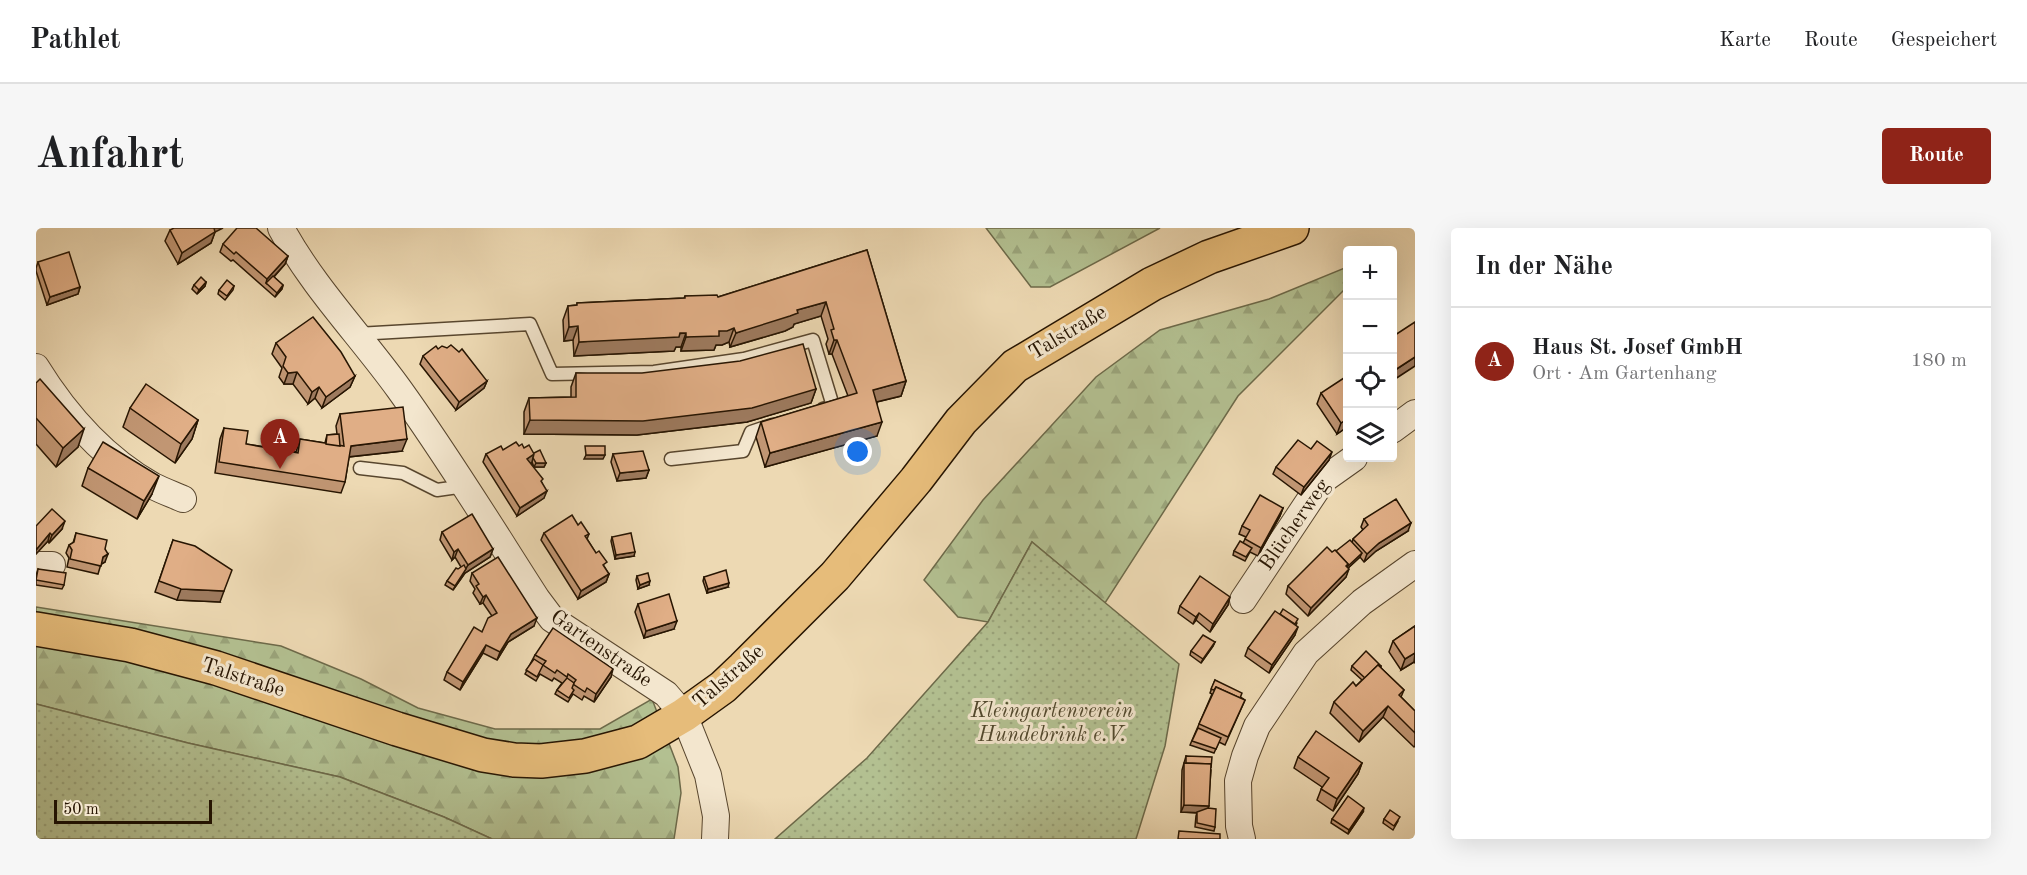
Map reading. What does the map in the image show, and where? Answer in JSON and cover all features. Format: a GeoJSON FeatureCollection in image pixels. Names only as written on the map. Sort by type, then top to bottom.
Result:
{"type":"FeatureCollection","features":[{"type":"Feature","properties":{"kind":"main road","name":"Talstraße"},"geometry":{"type":"LineString","coordinates":[[36,629],[130,645],[216,668],[397,729],[483,755],[541,761],[585,756],[638,742],[684,714],[723,687],[736,675],[835,576],[916,480],[961,421],[1015,366],[1152,284],[1209,257],[1292,228]]}},
{"type":"Feature","properties":{"kind":"street","name":"Gartenstraße"},"geometry":{"type":"LineString","coordinates":[[281,228],[297,256],[399,388],[552,619],[666,694],[684,714]]}},
{"type":"Feature","properties":{"kind":"street"},"geometry":{"type":"LineString","coordinates":[[36,367],[51,391],[93,441],[153,486],[183,499]]}},
{"type":"Feature","properties":{"kind":"street"},"geometry":{"type":"LineString","coordinates":[[1397,426],[1415,413]]}},
{"type":"Feature","properties":{"kind":"street","name":"Blücherweg"},"geometry":{"type":"LineString","coordinates":[[1243,600],[1323,480],[1348,462]]}},
{"type":"Feature","properties":{"kind":"street"},"geometry":{"type":"LineString","coordinates":[[1242,839],[1239,826],[1238,781],[1257,726],[1306,653],[1362,602],[1415,564]]}},
{"type":"Feature","properties":{"kind":"street"},"geometry":{"type":"LineString","coordinates":[[684,714],[701,756],[711,790],[716,816],[715,839]]}},
{"type":"Feature","properties":{"kind":"lane"},"geometry":{"type":"LineString","coordinates":[[357,334],[530,324],[552,374],[654,372],[744,359],[813,340],[832,406],[812,413]]}},
{"type":"Feature","properties":{"kind":"lane"},"geometry":{"type":"LineString","coordinates":[[670,459],[743,451],[751,432],[782,422]]}},
{"type":"Feature","properties":{"kind":"lane"},"geometry":{"type":"LineString","coordinates":[[360,468],[403,473],[437,490],[465,486]]}},
{"type":"Feature","properties":{"kind":"green space"},"geometry":{"type":"Polygon","coordinates":[[[986,228],[1160,228],[1050,287],[1031,287],[986,228]]]}},
{"type":"Feature","properties":{"kind":"green space"},"geometry":{"type":"Polygon","coordinates":[[[1343,269],[1343,291],[1238,396],[1105,603],[1032,542],[988,622],[958,617],[924,580],[983,500],[1096,377],[1160,330],[1269,299],[1343,269]]]}},
{"type":"Feature","properties":{"kind":"green space","name":"Kleingartenverein Hundebrink e.V."},"geometry":{"type":"Polygon","coordinates":[[[1032,542],[1179,664],[1165,746],[1136,839],[775,839],[867,758],[988,622],[1032,542]]]}},
{"type":"Feature","properties":{"kind":"green space"},"geometry":{"type":"Polygon","coordinates":[[[36,607],[281,646],[361,679],[418,708],[495,729],[600,729],[652,699],[678,767],[681,793],[674,839],[492,839],[444,817],[340,777],[188,743],[36,704],[36,607]]]}},
{"type":"Feature","properties":{"kind":"green space"},"geometry":{"type":"Polygon","coordinates":[[[36,704],[188,743],[340,777],[444,817],[492,839],[36,839],[36,704]]]}},
{"type":"Feature","properties":{"kind":"building"},"geometry":{"type":"Polygon","coordinates":[[[174,228],[214,228],[215,232],[182,253],[170,230],[174,228]]]}},
{"type":"Feature","properties":{"kind":"building"},"geometry":{"type":"Polygon","coordinates":[[[237,228],[256,228],[288,256],[267,279],[236,252],[234,254],[223,244],[237,228]]]}},
{"type":"Feature","properties":{"kind":"building"},"geometry":{"type":"Polygon","coordinates":[[[867,250],[906,381],[873,390],[882,422],[770,453],[761,422],[857,393],[837,340],[834,340],[831,330],[834,329],[826,302],[797,310],[798,313],[736,333],[734,328],[719,331],[719,336],[686,337],[686,333],[680,333],[679,337],[579,342],[578,326],[569,327],[568,306],[577,305],[577,303],[685,298],[685,296],[717,295],[718,297],[867,250]]]}},
{"type":"Feature","properties":{"kind":"building"},"geometry":{"type":"Polygon","coordinates":[[[69,252],[80,287],[50,297],[38,262],[69,252]]]}},
{"type":"Feature","properties":{"kind":"building"},"geometry":{"type":"Polygon","coordinates":[[[273,276],[283,285],[277,293],[266,283],[273,276]]]}},
{"type":"Feature","properties":{"kind":"building"},"geometry":{"type":"Polygon","coordinates":[[[201,277],[206,282],[199,290],[194,285],[201,277]]]}},
{"type":"Feature","properties":{"kind":"building"},"geometry":{"type":"Polygon","coordinates":[[[227,280],[234,286],[227,296],[219,290],[227,280]]]}},
{"type":"Feature","properties":{"kind":"building"},"geometry":{"type":"Polygon","coordinates":[[[313,317],[341,352],[355,376],[326,397],[319,387],[312,392],[297,372],[288,373],[283,366],[286,357],[276,343],[313,317]]]}},
{"type":"Feature","properties":{"kind":"building"},"geometry":{"type":"Polygon","coordinates":[[[1415,322],[1415,357],[1397,369],[1397,354],[1397,334],[1415,322]]]}},
{"type":"Feature","properties":{"kind":"building"},"geometry":{"type":"Polygon","coordinates":[[[803,344],[816,389],[752,408],[643,421],[530,420],[529,398],[576,397],[576,373],[642,373],[740,361],[803,344]]]}},
{"type":"Feature","properties":{"kind":"building"},"geometry":{"type":"Polygon","coordinates":[[[451,345],[459,352],[462,349],[487,381],[459,402],[423,356],[436,346],[438,349],[451,345]]]}},
{"type":"Feature","properties":{"kind":"building"},"geometry":{"type":"Polygon","coordinates":[[[40,379],[84,429],[63,448],[36,418],[36,383],[40,379]]]}},
{"type":"Feature","properties":{"kind":"building"},"geometry":{"type":"Polygon","coordinates":[[[1343,379],[1343,422],[1341,423],[1321,393],[1343,379]]]}},
{"type":"Feature","properties":{"kind":"building"},"geometry":{"type":"Polygon","coordinates":[[[146,384],[198,420],[181,444],[130,408],[146,384]]]}},
{"type":"Feature","properties":{"kind":"building"},"geometry":{"type":"Polygon","coordinates":[[[403,407],[407,439],[351,446],[345,482],[219,462],[224,428],[248,431],[246,444],[298,453],[300,439],[344,446],[340,414],[403,407]]]}},
{"type":"Feature","properties":{"kind":"building"},"geometry":{"type":"Polygon","coordinates":[[[339,434],[340,446],[326,444],[327,435],[339,434]]]}},
{"type":"Feature","properties":{"kind":"building"},"geometry":{"type":"Polygon","coordinates":[[[1298,440],[1311,449],[1317,441],[1332,452],[1304,487],[1276,467],[1298,440]]]}},
{"type":"Feature","properties":{"kind":"building"},"geometry":{"type":"Polygon","coordinates":[[[103,442],[159,476],[144,501],[88,468],[103,442]]]}},
{"type":"Feature","properties":{"kind":"building"},"geometry":{"type":"Polygon","coordinates":[[[516,442],[519,446],[522,444],[524,448],[529,445],[534,454],[527,459],[543,479],[541,481],[547,491],[520,508],[486,454],[501,446],[503,450],[516,442]]]}},
{"type":"Feature","properties":{"kind":"building"},"geometry":{"type":"Polygon","coordinates":[[[585,446],[605,446],[605,455],[586,455],[585,446]]]}},
{"type":"Feature","properties":{"kind":"building"},"geometry":{"type":"Polygon","coordinates":[[[540,450],[546,463],[536,463],[533,458],[534,453],[540,450]]]}},
{"type":"Feature","properties":{"kind":"building"},"geometry":{"type":"Polygon","coordinates":[[[643,451],[649,470],[620,473],[613,454],[643,451]]]}},
{"type":"Feature","properties":{"kind":"building"},"geometry":{"type":"Polygon","coordinates":[[[1260,495],[1283,508],[1261,548],[1245,539],[1250,530],[1242,526],[1260,495]]]}},
{"type":"Feature","properties":{"kind":"building"},"geometry":{"type":"Polygon","coordinates":[[[1396,499],[1411,523],[1379,543],[1367,554],[1353,539],[1368,525],[1364,519],[1396,499]]]}},
{"type":"Feature","properties":{"kind":"building"},"geometry":{"type":"Polygon","coordinates":[[[52,509],[65,521],[52,535],[50,533],[36,550],[36,526],[52,509]]]}},
{"type":"Feature","properties":{"kind":"building"},"geometry":{"type":"Polygon","coordinates":[[[472,514],[493,549],[468,565],[458,549],[454,552],[442,532],[472,514]]]}},
{"type":"Feature","properties":{"kind":"building"},"geometry":{"type":"Polygon","coordinates":[[[572,515],[578,525],[581,522],[589,534],[585,536],[596,553],[599,551],[607,562],[603,565],[609,574],[581,591],[544,533],[572,515]]]}},
{"type":"Feature","properties":{"kind":"building"},"geometry":{"type":"Polygon","coordinates":[[[76,533],[107,540],[105,549],[108,554],[103,557],[101,566],[70,559],[72,550],[69,545],[74,542],[76,533]]]}},
{"type":"Feature","properties":{"kind":"building"},"geometry":{"type":"Polygon","coordinates":[[[631,533],[635,552],[616,555],[612,537],[631,533]]]}},
{"type":"Feature","properties":{"kind":"building"},"geometry":{"type":"Polygon","coordinates":[[[173,540],[195,546],[232,570],[224,591],[181,589],[159,581],[173,540]]]}},
{"type":"Feature","properties":{"kind":"building"},"geometry":{"type":"Polygon","coordinates":[[[1350,540],[1362,553],[1347,567],[1348,564],[1336,551],[1350,540]]]}},
{"type":"Feature","properties":{"kind":"building"},"geometry":{"type":"Polygon","coordinates":[[[1240,541],[1252,548],[1246,557],[1234,551],[1240,541]]]}},
{"type":"Feature","properties":{"kind":"building"},"geometry":{"type":"Polygon","coordinates":[[[1327,547],[1332,552],[1335,550],[1348,564],[1346,566],[1349,569],[1311,608],[1288,586],[1327,547]]]}},
{"type":"Feature","properties":{"kind":"building"},"geometry":{"type":"Polygon","coordinates":[[[498,557],[537,618],[511,634],[500,652],[486,645],[463,682],[447,672],[474,627],[482,632],[488,618],[497,613],[486,595],[483,597],[476,586],[479,584],[472,573],[498,557]]]}},
{"type":"Feature","properties":{"kind":"building"},"geometry":{"type":"Polygon","coordinates":[[[464,565],[466,569],[455,586],[447,581],[456,568],[464,565]]]}},
{"type":"Feature","properties":{"kind":"building"},"geometry":{"type":"Polygon","coordinates":[[[38,569],[66,573],[64,585],[36,580],[38,569]]]}},
{"type":"Feature","properties":{"kind":"building"},"geometry":{"type":"Polygon","coordinates":[[[726,570],[729,583],[708,589],[704,577],[726,570]]]}},
{"type":"Feature","properties":{"kind":"building"},"geometry":{"type":"Polygon","coordinates":[[[648,573],[650,581],[640,585],[637,576],[648,573]]]}},
{"type":"Feature","properties":{"kind":"building"},"geometry":{"type":"Polygon","coordinates":[[[1200,576],[1230,597],[1213,624],[1199,613],[1196,617],[1180,606],[1200,576]]]}},
{"type":"Feature","properties":{"kind":"building"},"geometry":{"type":"Polygon","coordinates":[[[669,594],[677,621],[646,631],[638,604],[669,594]]]}},
{"type":"Feature","properties":{"kind":"building"},"geometry":{"type":"Polygon","coordinates":[[[1283,609],[1298,619],[1295,624],[1280,614],[1283,609]]]}},
{"type":"Feature","properties":{"kind":"building"},"geometry":{"type":"Polygon","coordinates":[[[1275,611],[1298,627],[1272,665],[1248,648],[1275,611]]]}},
{"type":"Feature","properties":{"kind":"building"},"geometry":{"type":"Polygon","coordinates":[[[1415,626],[1415,653],[1405,659],[1393,641],[1415,626]]]}},
{"type":"Feature","properties":{"kind":"building"},"geometry":{"type":"Polygon","coordinates":[[[553,628],[613,669],[596,694],[587,688],[585,692],[573,684],[576,680],[568,674],[567,677],[557,670],[555,673],[543,665],[546,661],[535,655],[553,628]]]}},
{"type":"Feature","properties":{"kind":"building"},"geometry":{"type":"Polygon","coordinates":[[[1203,635],[1215,642],[1203,659],[1191,651],[1203,635]]]}},
{"type":"Feature","properties":{"kind":"building"},"geometry":{"type":"Polygon","coordinates":[[[1366,651],[1381,666],[1378,665],[1365,678],[1352,666],[1366,651]]]}},
{"type":"Feature","properties":{"kind":"building"},"geometry":{"type":"Polygon","coordinates":[[[534,659],[543,665],[537,677],[526,670],[534,659]]]}},
{"type":"Feature","properties":{"kind":"building"},"geometry":{"type":"Polygon","coordinates":[[[1378,665],[1404,690],[1399,695],[1415,711],[1415,733],[1388,706],[1363,731],[1334,702],[1353,682],[1356,686],[1378,665]]]}},
{"type":"Feature","properties":{"kind":"building"},"geometry":{"type":"Polygon","coordinates":[[[567,678],[574,683],[572,688],[574,690],[569,698],[557,690],[567,678]]]}},
{"type":"Feature","properties":{"kind":"building"},"geometry":{"type":"Polygon","coordinates":[[[1215,680],[1242,693],[1240,698],[1216,687],[1214,690],[1211,689],[1215,680]]]}},
{"type":"Feature","properties":{"kind":"building"},"geometry":{"type":"Polygon","coordinates":[[[1216,687],[1245,700],[1228,737],[1199,724],[1216,687]]]}},
{"type":"Feature","properties":{"kind":"building"},"geometry":{"type":"Polygon","coordinates":[[[1198,728],[1221,738],[1216,749],[1192,741],[1198,728]]]}},
{"type":"Feature","properties":{"kind":"building"},"geometry":{"type":"Polygon","coordinates":[[[1316,731],[1362,763],[1337,799],[1321,789],[1329,778],[1298,757],[1316,731]]]}},
{"type":"Feature","properties":{"kind":"building"},"geometry":{"type":"Polygon","coordinates":[[[1186,756],[1212,757],[1211,768],[1211,764],[1186,763],[1186,756]]]}},
{"type":"Feature","properties":{"kind":"building"},"geometry":{"type":"Polygon","coordinates":[[[1184,763],[1211,764],[1209,806],[1184,805],[1184,763]]]}},
{"type":"Feature","properties":{"kind":"building"},"geometry":{"type":"Polygon","coordinates":[[[1348,796],[1364,808],[1349,830],[1332,819],[1348,796]]]}},
{"type":"Feature","properties":{"kind":"building"},"geometry":{"type":"Polygon","coordinates":[[[1208,808],[1216,809],[1215,827],[1197,823],[1197,812],[1208,808]]]}},
{"type":"Feature","properties":{"kind":"building"},"geometry":{"type":"Polygon","coordinates":[[[1390,810],[1400,817],[1394,826],[1384,819],[1390,810]]]}},
{"type":"Feature","properties":{"kind":"building"},"geometry":{"type":"Polygon","coordinates":[[[1179,831],[1220,834],[1220,839],[1178,839],[1179,831]]]}},
{"type":"Feature","properties":{"kind":"place","name":"Haus St. Josef GmbH"},"geometry":{"type":"Point","coordinates":[280,469]}}]}
